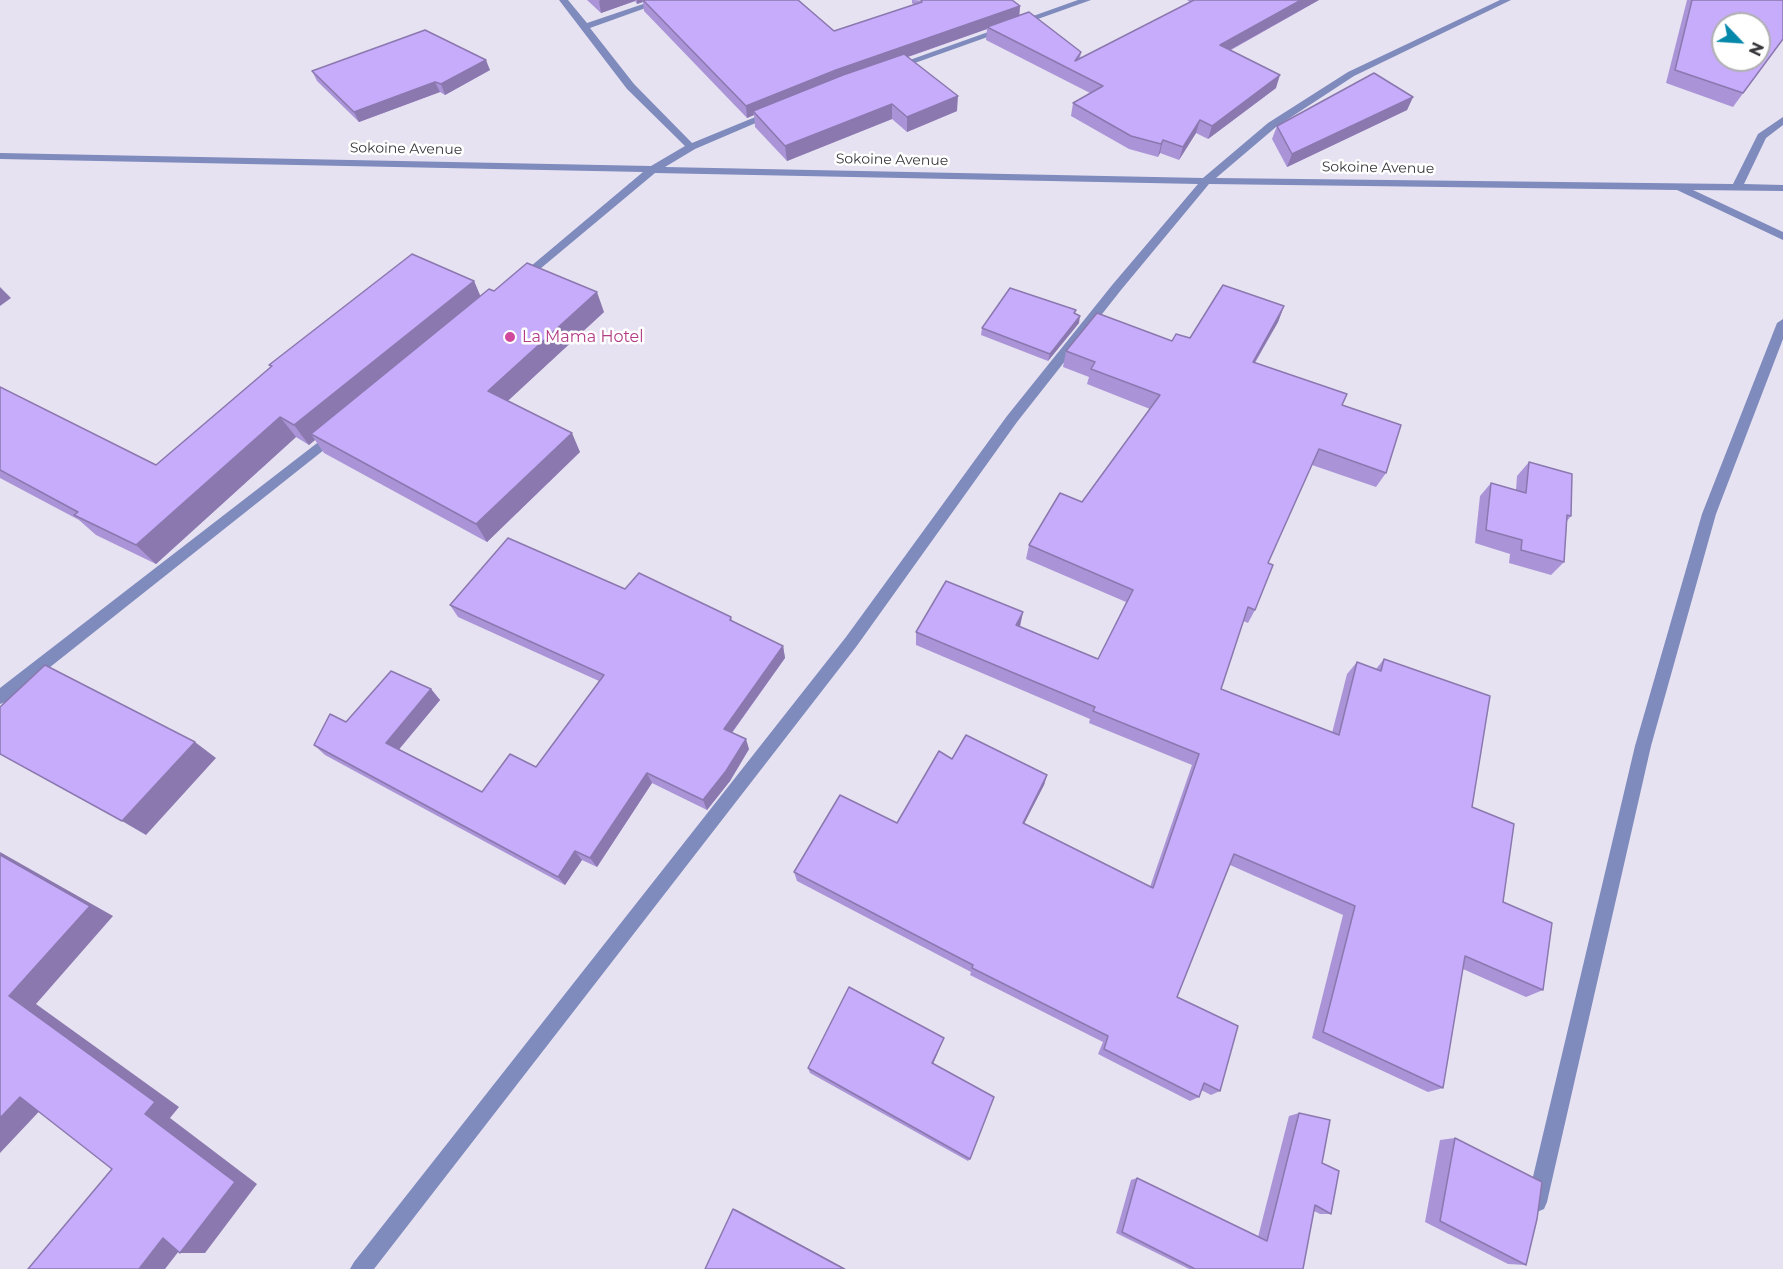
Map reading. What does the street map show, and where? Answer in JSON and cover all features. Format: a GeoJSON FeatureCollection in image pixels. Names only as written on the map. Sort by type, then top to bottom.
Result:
{"type":"FeatureCollection","features":[{"type":"Feature","properties":{"kind":"street"},"geometry":{"type":"LineString","coordinates":[[563,0],[586,26],[610,61],[640,98],[691,147]]}},
{"type":"Feature","properties":{"kind":"street"},"geometry":{"type":"LineString","coordinates":[[586,26],[664,0]]}},
{"type":"Feature","properties":{"kind":"street"},"geometry":{"type":"LineString","coordinates":[[883,71],[1087,0]]}},
{"type":"Feature","properties":{"kind":"street"},"geometry":{"type":"LineString","coordinates":[[362,1269],[851,642],[1012,419],[1117,287],[1206,181],[1272,125],[1352,74],[1508,0]]}},
{"type":"Feature","properties":{"kind":"street"},"geometry":{"type":"LineString","coordinates":[[516,285],[652,170],[691,147],[787,108]]}},
{"type":"Feature","properties":{"kind":"street"},"geometry":{"type":"LineString","coordinates":[[1737,187],[1762,136],[1783,120]]}},
{"type":"Feature","properties":{"kind":"street","name":"Sokoine Avenue"},"geometry":{"type":"LineString","coordinates":[[0,156],[1206,181],[1783,188]]}},
{"type":"Feature","properties":{"kind":"street"},"geometry":{"type":"LineString","coordinates":[[1678,187],[1783,236]]}},
{"type":"Feature","properties":{"kind":"street"},"geometry":{"type":"LineString","coordinates":[[1534,1214],[1643,746],[1709,514],[1783,322]]}},
{"type":"Feature","properties":{"kind":"street"},"geometry":{"type":"LineString","coordinates":[[0,698],[341,430]]}},
{"type":"Feature","properties":{"kind":"building"},"geometry":{"type":"Polygon","coordinates":[[[643,0],[798,0],[834,31],[922,2],[921,0],[1012,0],[1020,6],[836,70],[746,106],[643,0]]]}},
{"type":"Feature","properties":{"kind":"building"},"geometry":{"type":"Polygon","coordinates":[[[1194,0],[1301,0],[1220,45],[1280,75],[1212,126],[1200,120],[1183,147],[1163,140],[1161,144],[1131,136],[1073,103],[1103,86],[987,27],[1029,12],[1081,52],[1075,61],[1194,0]]]}},
{"type":"Feature","properties":{"kind":"building"},"geometry":{"type":"Polygon","coordinates":[[[1692,0],[1783,0],[1783,39],[1771,55],[1771,12],[1711,12],[1711,72],[1759,72],[1743,93],[1675,70],[1692,0]]]}},
{"type":"Feature","properties":{"kind":"building"},"geometry":{"type":"Polygon","coordinates":[[[425,30],[486,60],[441,84],[435,82],[354,112],[312,71],[425,30]]]}},
{"type":"Feature","properties":{"kind":"building"},"geometry":{"type":"Polygon","coordinates":[[[904,54],[958,96],[907,117],[892,104],[785,146],[753,111],[843,75],[904,54]]]}},
{"type":"Feature","properties":{"kind":"building"},"geometry":{"type":"Polygon","coordinates":[[[1374,73],[1413,97],[1292,154],[1277,126],[1374,73]]]}},
{"type":"Feature","properties":{"kind":"building"},"geometry":{"type":"Polygon","coordinates":[[[412,254],[474,281],[294,425],[280,417],[136,545],[74,515],[78,512],[0,470],[0,387],[156,465],[272,366],[269,365],[412,254]]]}},
{"type":"Feature","properties":{"kind":"building"},"geometry":{"type":"Polygon","coordinates":[[[527,263],[597,292],[488,391],[572,433],[476,524],[311,434],[489,289],[494,291],[527,263]]]}},
{"type":"Feature","properties":{"kind":"building"},"geometry":{"type":"Polygon","coordinates":[[[1223,285],[1284,306],[1253,362],[1347,394],[1342,405],[1401,425],[1386,473],[1319,449],[1268,563],[1273,565],[1255,610],[1248,607],[1221,689],[1339,735],[1357,662],[1381,671],[1384,659],[1490,696],[1472,807],[1514,824],[1503,902],[1552,923],[1543,990],[1465,956],[1443,1088],[1323,1032],[1355,906],[1234,854],[1177,997],[1238,1026],[1220,1091],[1204,1083],[1199,1097],[1104,1049],[1108,1036],[972,968],[973,965],[794,872],[840,795],[897,823],[939,751],[952,759],[966,735],[1047,775],[1023,823],[1153,888],[1199,754],[1093,711],[1095,707],[916,632],[946,581],[1023,612],[1016,625],[1098,659],[1133,590],[1029,545],[1060,493],[1082,502],[1160,395],[1091,369],[1095,362],[1066,351],[1097,313],[1172,341],[1176,334],[1190,338],[1223,285]]]}},
{"type":"Feature","properties":{"kind":"building"},"geometry":{"type":"Polygon","coordinates":[[[1010,288],[1076,310],[1074,313],[1080,316],[1050,354],[982,328],[1010,288]]]}},
{"type":"Feature","properties":{"kind":"building"},"geometry":{"type":"Polygon","coordinates":[[[1529,462],[1572,474],[1571,516],[1567,515],[1564,562],[1521,550],[1522,540],[1486,530],[1491,483],[1526,493],[1529,462]]]}},
{"type":"Feature","properties":{"kind":"building"},"geometry":{"type":"Polygon","coordinates":[[[508,538],[625,589],[639,573],[731,617],[730,620],[783,646],[724,729],[746,739],[726,771],[703,800],[647,773],[590,858],[575,851],[558,877],[314,745],[330,714],[346,722],[391,671],[431,689],[386,743],[482,792],[510,754],[536,767],[604,675],[450,605],[508,538]]]}},
{"type":"Feature","properties":{"kind":"building"},"geometry":{"type":"Polygon","coordinates":[[[45,665],[195,742],[122,821],[0,754],[0,707],[45,665]]]}},
{"type":"Feature","properties":{"kind":"building"},"geometry":{"type":"Polygon","coordinates":[[[0,855],[90,906],[9,996],[155,1102],[145,1114],[235,1182],[180,1253],[163,1238],[139,1269],[28,1269],[112,1169],[20,1097],[0,1118],[0,855]]]}},
{"type":"Feature","properties":{"kind":"building"},"geometry":{"type":"Polygon","coordinates":[[[849,987],[944,1038],[932,1063],[994,1097],[970,1159],[808,1068],[849,987]]]}},
{"type":"Feature","properties":{"kind":"building"},"geometry":{"type":"Polygon","coordinates":[[[1299,1113],[1330,1120],[1322,1163],[1339,1171],[1331,1214],[1315,1205],[1303,1269],[1195,1269],[1122,1232],[1137,1178],[1267,1241],[1299,1113]]]}},
{"type":"Feature","properties":{"kind":"building"},"geometry":{"type":"Polygon","coordinates":[[[1455,1138],[1542,1182],[1537,1219],[1526,1265],[1440,1221],[1455,1138]]]}},
{"type":"Feature","properties":{"kind":"building"},"geometry":{"type":"Polygon","coordinates":[[[733,1209],[844,1269],[705,1269],[733,1209]]]}},
{"type":"Feature","properties":{"kind":"place","name":"La Mama Hotel"},"geometry":{"type":"Point","coordinates":[510,337]}}]}
